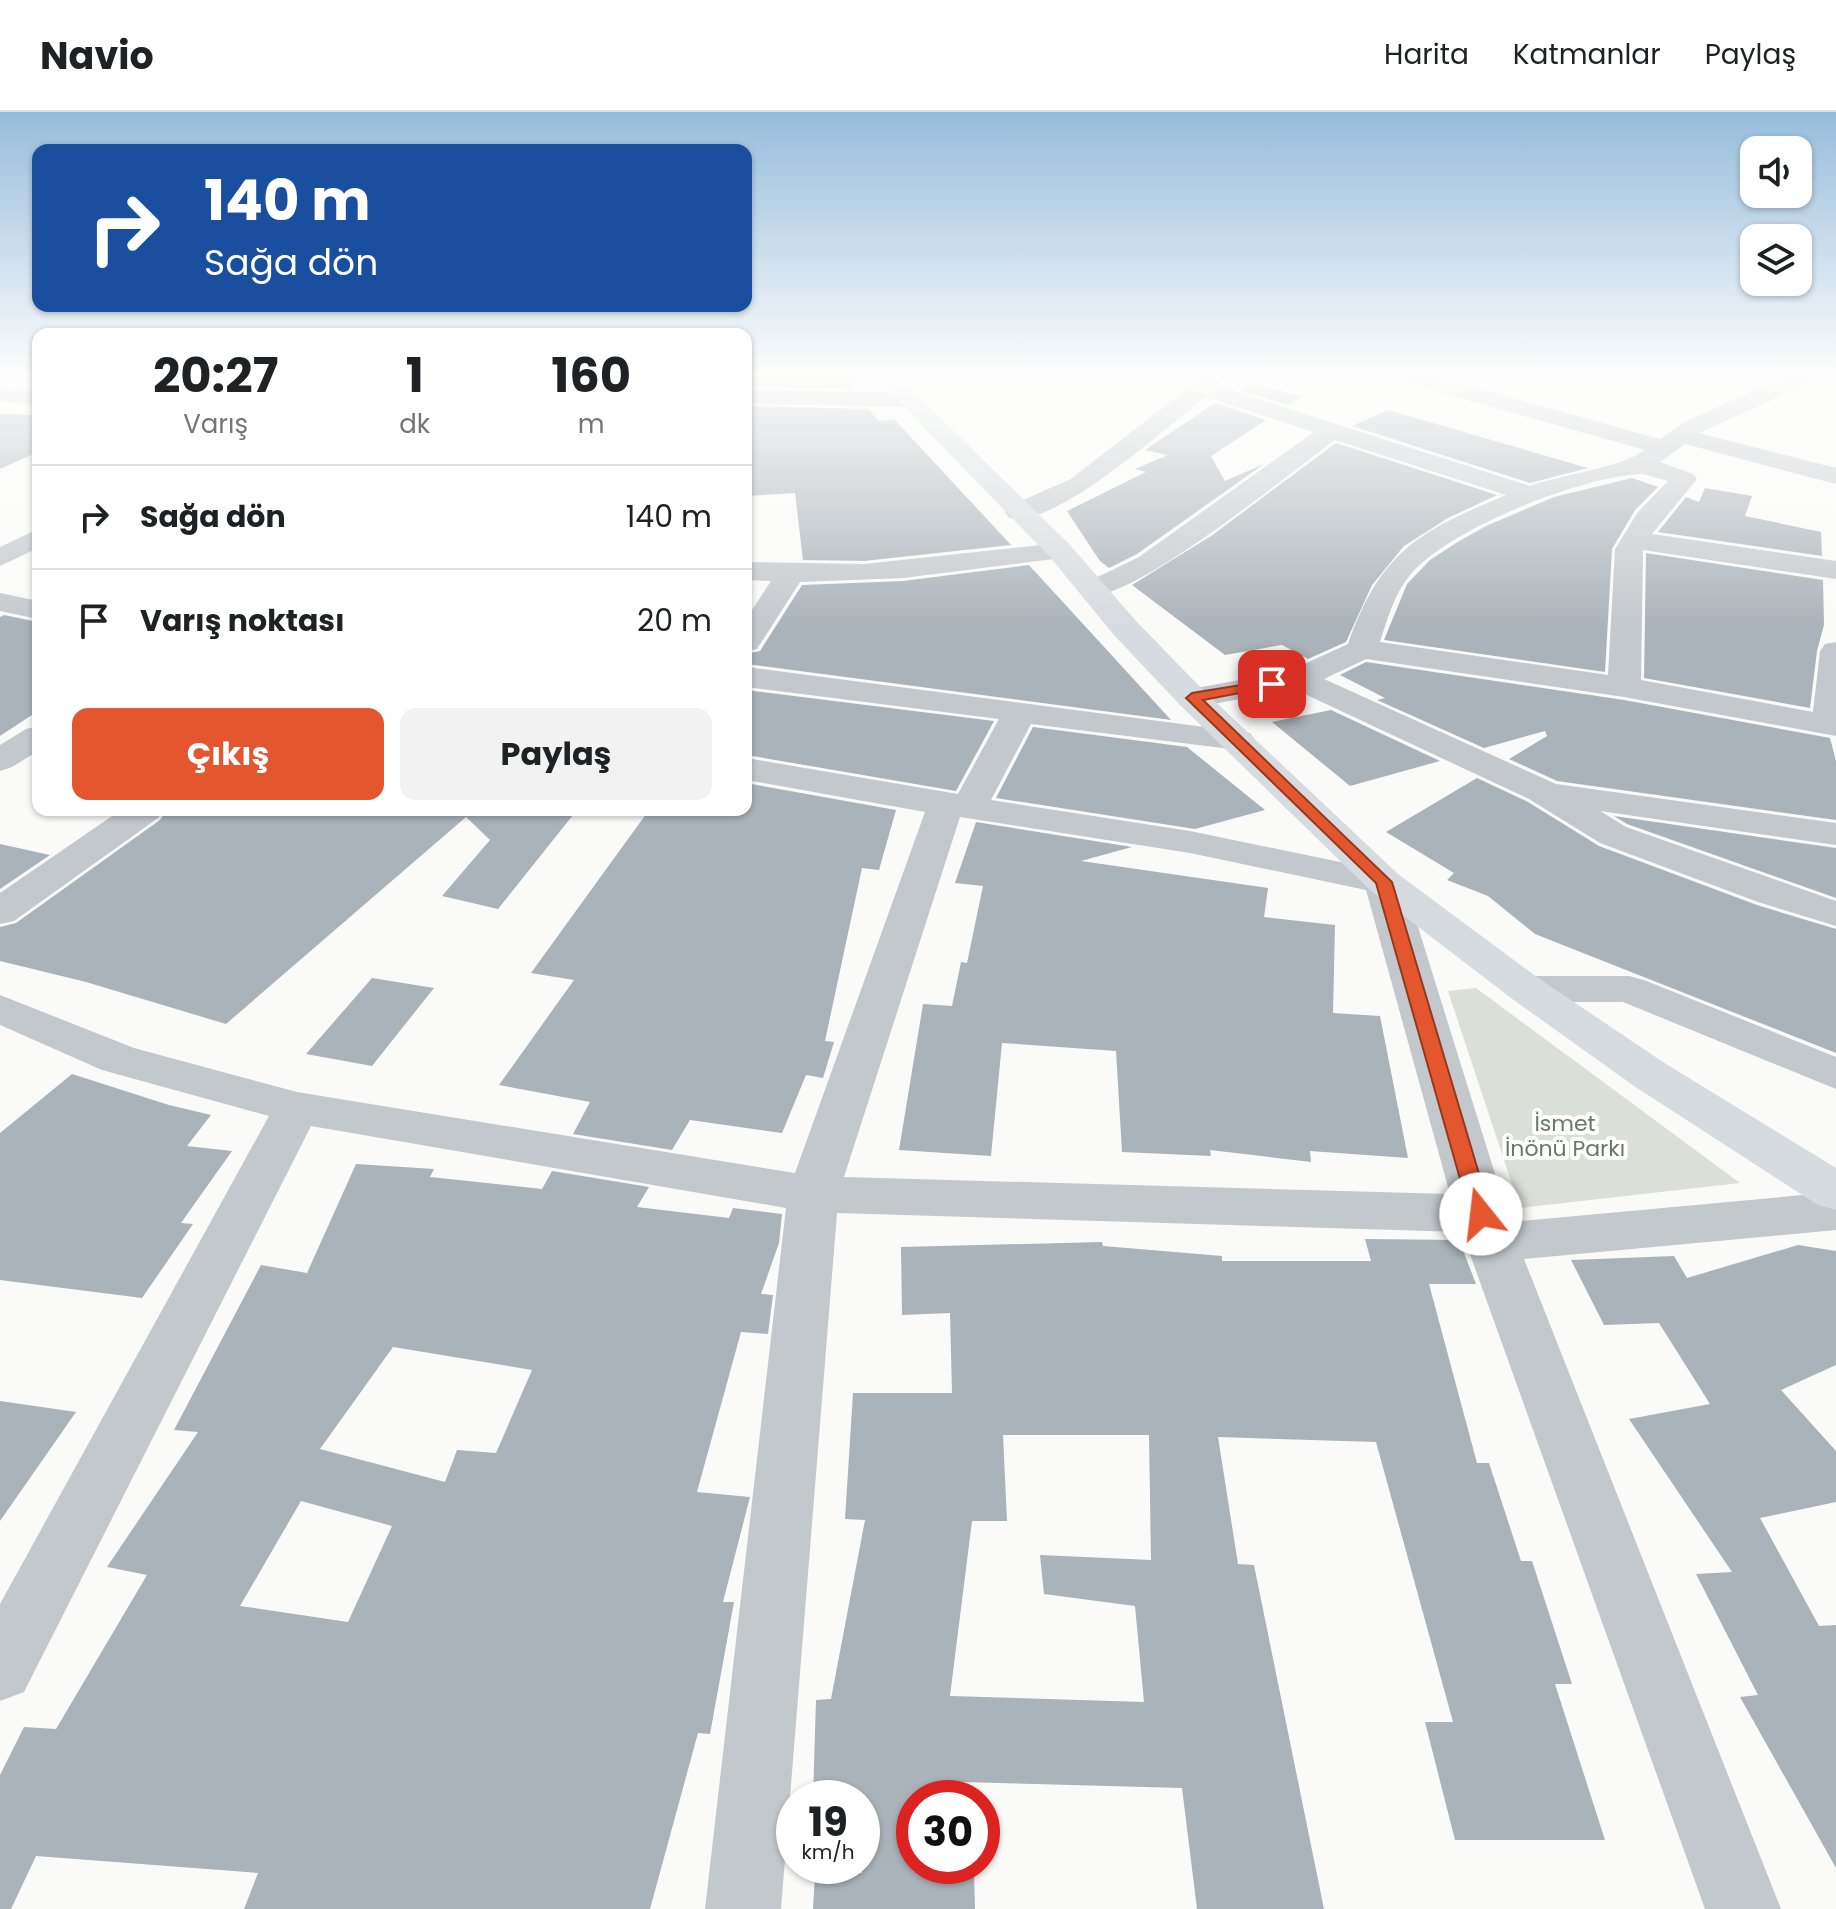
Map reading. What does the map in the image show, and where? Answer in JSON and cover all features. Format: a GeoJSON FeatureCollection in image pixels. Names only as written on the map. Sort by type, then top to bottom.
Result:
{"type":"FeatureCollection","features":[{"type":"Feature","properties":{"kind":"main road"},"geometry":{"type":"LineString","coordinates":[[970,460],[1004,493],[1018,512],[1060,551],[1192,698],[1384,882],[1526,989],[1650,1075],[1836,1192]]}},
{"type":"Feature","properties":{"kind":"street"},"geometry":{"type":"LineString","coordinates":[[1018,512],[1080,484],[1111,460]]}},
{"type":"Feature","properties":{"kind":"street"},"geometry":{"type":"LineString","coordinates":[[1093,590],[1149,563],[1291,460]]}},
{"type":"Feature","properties":{"kind":"street"},"geometry":{"type":"LineString","coordinates":[[1426,460],[1531,495]]}},
{"type":"Feature","properties":{"kind":"street"},"geometry":{"type":"LineString","coordinates":[[1638,466],[1647,460]]}},
{"type":"Feature","properties":{"kind":"street"},"geometry":{"type":"LineString","coordinates":[[1759,460],[1836,476]]}},
{"type":"Feature","properties":{"kind":"street"},"geometry":{"type":"LineString","coordinates":[[1362,649],[1375,608],[1403,565],[1462,525],[1531,495],[1600,472],[1638,466],[1665,470],[1684,479],[1648,518],[1629,549],[1624,687]]}},
{"type":"Feature","properties":{"kind":"street"},"geometry":{"type":"LineString","coordinates":[[0,558],[32,540]]}},
{"type":"Feature","properties":{"kind":"street"},"geometry":{"type":"LineString","coordinates":[[1633,540],[1836,570]]}},
{"type":"Feature","properties":{"kind":"street"},"geometry":{"type":"LineString","coordinates":[[752,572],[790,575],[948,564],[1060,551]]}},
{"type":"Feature","properties":{"kind":"street"},"geometry":{"type":"LineString","coordinates":[[752,633],[790,575]]}},
{"type":"Feature","properties":{"kind":"street"},"geometry":{"type":"LineString","coordinates":[[0,602],[32,609]]}},
{"type":"Feature","properties":{"kind":"street"},"geometry":{"type":"LineString","coordinates":[[1192,698],[1298,679],[1362,649],[1624,687],[1833,726],[1836,651]]}},
{"type":"Feature","properties":{"kind":"street"},"geometry":{"type":"LineString","coordinates":[[752,678],[1238,740]]}},
{"type":"Feature","properties":{"kind":"street"},"geometry":{"type":"LineString","coordinates":[[1298,679],[1542,791],[1613,835],[1772,894],[1836,914]]}},
{"type":"Feature","properties":{"kind":"street"},"geometry":{"type":"LineString","coordinates":[[743,1909],[813,1194],[958,804],[1019,714]]}},
{"type":"Feature","properties":{"kind":"street"},"geometry":{"type":"LineString","coordinates":[[0,760],[32,740]]}},
{"type":"Feature","properties":{"kind":"street"},"geometry":{"type":"LineString","coordinates":[[752,770],[1190,842],[1384,882],[1486,1229],[1743,1909]]}},
{"type":"Feature","properties":{"kind":"street"},"geometry":{"type":"LineString","coordinates":[[1542,791],[1836,834]]}},
{"type":"Feature","properties":{"kind":"street"},"geometry":{"type":"LineString","coordinates":[[0,912],[136,816]]}},
{"type":"Feature","properties":{"kind":"street"},"geometry":{"type":"LineString","coordinates":[[1526,989],[1629,989],[1836,1074]]}},
{"type":"Feature","properties":{"kind":"street"},"geometry":{"type":"LineString","coordinates":[[0,1009],[118,1059],[297,1108],[813,1194],[1486,1229],[1836,1211]]}},
{"type":"Feature","properties":{"kind":"street"},"geometry":{"type":"LineString","coordinates":[[0,1669],[297,1108]]}},
{"type":"Feature","properties":{"kind":"green space","name":"İsmet İnönü Parkı"},"geometry":{"type":"Polygon","coordinates":[[[1476,988],[1740,1183],[1520,1208],[1448,991],[1476,988]]]}},
{"type":"Feature","properties":{"kind":"building"},"geometry":{"type":"Polygon","coordinates":[[[0,460],[20,460],[0,469],[0,460]]]}},
{"type":"Feature","properties":{"kind":"building"},"geometry":{"type":"Polygon","coordinates":[[[752,460],[932,460],[1011,545],[864,561],[803,560],[795,493],[752,496],[752,460]]]}},
{"type":"Feature","properties":{"kind":"building"},"geometry":{"type":"Polygon","coordinates":[[[1157,460],[1213,460],[1225,481],[1264,464],[1137,554],[1109,568],[1100,561],[1067,511],[1146,472],[1135,469],[1157,460]]]}},
{"type":"Feature","properties":{"kind":"building"},"geometry":{"type":"Polygon","coordinates":[[[1313,460],[1388,460],[1497,495],[1448,518],[1404,546],[1372,585],[1346,642],[1308,659],[1282,645],[1225,655],[1132,585],[1211,536],[1313,460]]]}},
{"type":"Feature","properties":{"kind":"building"},"geometry":{"type":"Polygon","coordinates":[[[1458,460],[1560,460],[1588,468],[1530,483],[1458,460]]]}},
{"type":"Feature","properties":{"kind":"building"},"geometry":{"type":"Polygon","coordinates":[[[1632,478],[1658,487],[1635,510],[1612,549],[1605,672],[1384,640],[1407,584],[1430,560],[1456,543],[1486,526],[1554,497],[1632,478]]]}},
{"type":"Feature","properties":{"kind":"building"},"geometry":{"type":"Polygon","coordinates":[[[1705,488],[1752,496],[1745,516],[1821,532],[1822,556],[1658,532],[1686,497],[1699,502],[1705,488]]]}},
{"type":"Feature","properties":{"kind":"building"},"geometry":{"type":"Polygon","coordinates":[[[1646,553],[1823,580],[1824,625],[1817,651],[1810,708],[1644,678],[1646,553]]]}},
{"type":"Feature","properties":{"kind":"building"},"geometry":{"type":"Polygon","coordinates":[[[1029,565],[1171,720],[752,665],[752,653],[760,651],[802,585],[903,581],[1029,565]]]}},
{"type":"Feature","properties":{"kind":"building"},"geometry":{"type":"Polygon","coordinates":[[[4,615],[32,621],[32,715],[0,736],[0,617],[4,615]]]}},
{"type":"Feature","properties":{"kind":"building"},"geometry":{"type":"Polygon","coordinates":[[[1366,662],[1624,700],[1830,738],[1836,761],[1836,820],[1557,781],[1509,759],[1547,736],[1545,731],[1484,748],[1377,700],[1385,698],[1340,675],[1366,662]]]}},
{"type":"Feature","properties":{"kind":"building"},"geometry":{"type":"Polygon","coordinates":[[[752,691],[994,721],[956,791],[752,756],[752,691]]]}},
{"type":"Feature","properties":{"kind":"building"},"geometry":{"type":"Polygon","coordinates":[[[1331,710],[1440,761],[1350,786],[1272,722],[1331,710]]]}},
{"type":"Feature","properties":{"kind":"building"},"geometry":{"type":"Polygon","coordinates":[[[1033,727],[1187,747],[1265,810],[1195,829],[996,798],[1033,727]]]}},
{"type":"Feature","properties":{"kind":"building"},"geometry":{"type":"Polygon","coordinates":[[[1477,778],[1528,802],[1599,846],[1757,905],[1836,929],[1836,1053],[1535,934],[1488,896],[1447,880],[1454,873],[1386,832],[1477,778]]]}},
{"type":"Feature","properties":{"kind":"building"},"geometry":{"type":"Polygon","coordinates":[[[752,784],[896,810],[879,870],[862,868],[825,1041],[834,1042],[823,1078],[806,1075],[782,1133],[690,1120],[672,1150],[573,1134],[590,1102],[499,1085],[574,980],[531,973],[645,816],[752,816],[752,784]]]}},
{"type":"Feature","properties":{"kind":"building"},"geometry":{"type":"Polygon","coordinates":[[[163,816],[572,816],[498,909],[442,896],[490,840],[466,817],[226,1024],[86,982],[0,961],[0,927],[16,923],[163,816]]]}},
{"type":"Feature","properties":{"kind":"building"},"geometry":{"type":"Polygon","coordinates":[[[1614,816],[1836,848],[1836,898],[1627,824],[1614,816]]]}},
{"type":"Feature","properties":{"kind":"building"},"geometry":{"type":"Polygon","coordinates":[[[976,822],[1132,847],[1081,861],[1268,888],[1264,917],[1335,925],[1333,1013],[1380,1016],[1408,1158],[1310,1151],[1311,1162],[1210,1150],[1211,1156],[1122,1152],[1116,1051],[1002,1043],[991,1156],[899,1150],[923,1004],[952,1006],[961,962],[967,963],[983,886],[955,883],[976,822]]]}},
{"type":"Feature","properties":{"kind":"building"},"geometry":{"type":"Polygon","coordinates":[[[0,844],[50,855],[0,889],[0,844]]]}},
{"type":"Feature","properties":{"kind":"building"},"geometry":{"type":"Polygon","coordinates":[[[372,978],[434,988],[372,1066],[306,1054],[372,978]]]}},
{"type":"Feature","properties":{"kind":"building"},"geometry":{"type":"Polygon","coordinates":[[[72,1074],[211,1115],[187,1146],[232,1151],[181,1223],[193,1224],[142,1298],[0,1280],[0,1133],[72,1074]]]}},
{"type":"Feature","properties":{"kind":"building"},"geometry":{"type":"Polygon","coordinates":[[[356,1164],[434,1169],[430,1177],[542,1189],[552,1171],[649,1187],[637,1207],[729,1218],[733,1208],[782,1214],[779,1243],[761,1294],[773,1295],[768,1334],[741,1332],[697,1492],[750,1497],[723,1602],[734,1602],[710,1734],[698,1733],[650,1909],[244,1909],[258,1873],[36,1856],[11,1909],[0,1909],[0,1775],[24,1727],[56,1729],[147,1575],[107,1567],[198,1432],[174,1430],[261,1265],[307,1273],[356,1164]],[[393,1347],[320,1449],[445,1482],[457,1450],[496,1453],[532,1370],[393,1347]],[[301,1501],[240,1606],[348,1622],[392,1526],[301,1501]]]}},
{"type":"Feature","properties":{"kind":"building"},"geometry":{"type":"Polygon","coordinates":[[[1365,1239],[1459,1240],[1476,1284],[1429,1284],[1477,1463],[1489,1463],[1521,1561],[1532,1561],[1572,1684],[1555,1684],[1605,1840],[1455,1840],[1425,1722],[1453,1722],[1376,1442],[1218,1437],[1238,1564],[1254,1565],[1324,1909],[1197,1909],[1182,1788],[1000,1783],[1000,1780],[896,1780],[896,1884],[974,1884],[975,1909],[813,1909],[814,1884],[880,1884],[880,1780],[814,1780],[816,1700],[831,1699],[865,1520],[845,1519],[853,1393],[952,1393],[950,1313],[902,1315],[901,1247],[1102,1242],[1103,1246],[1222,1256],[1222,1261],[1371,1261],[1365,1239]],[[1003,1435],[1007,1521],[972,1521],[950,1696],[1144,1702],[1135,1606],[1044,1594],[1040,1555],[1151,1560],[1149,1435],[1003,1435]]]}},
{"type":"Feature","properties":{"kind":"building"},"geometry":{"type":"Polygon","coordinates":[[[1798,1245],[1836,1251],[1836,1365],[1781,1390],[1836,1451],[1836,1502],[1760,1518],[1819,1626],[1836,1625],[1836,1868],[1740,1697],[1758,1695],[1696,1574],[1732,1572],[1629,1419],[1710,1404],[1659,1323],[1604,1325],[1571,1260],[1674,1256],[1687,1278],[1798,1245]]]}},
{"type":"Feature","properties":{"kind":"building"},"geometry":{"type":"Polygon","coordinates":[[[0,1401],[76,1412],[0,1521],[0,1401]]]}},
{"type":"Feature","properties":{"kind":"route"},"geometry":{"type":"LineString","coordinates":[[1272,684],[1192,698],[1384,882],[1481,1214]]}}]}
